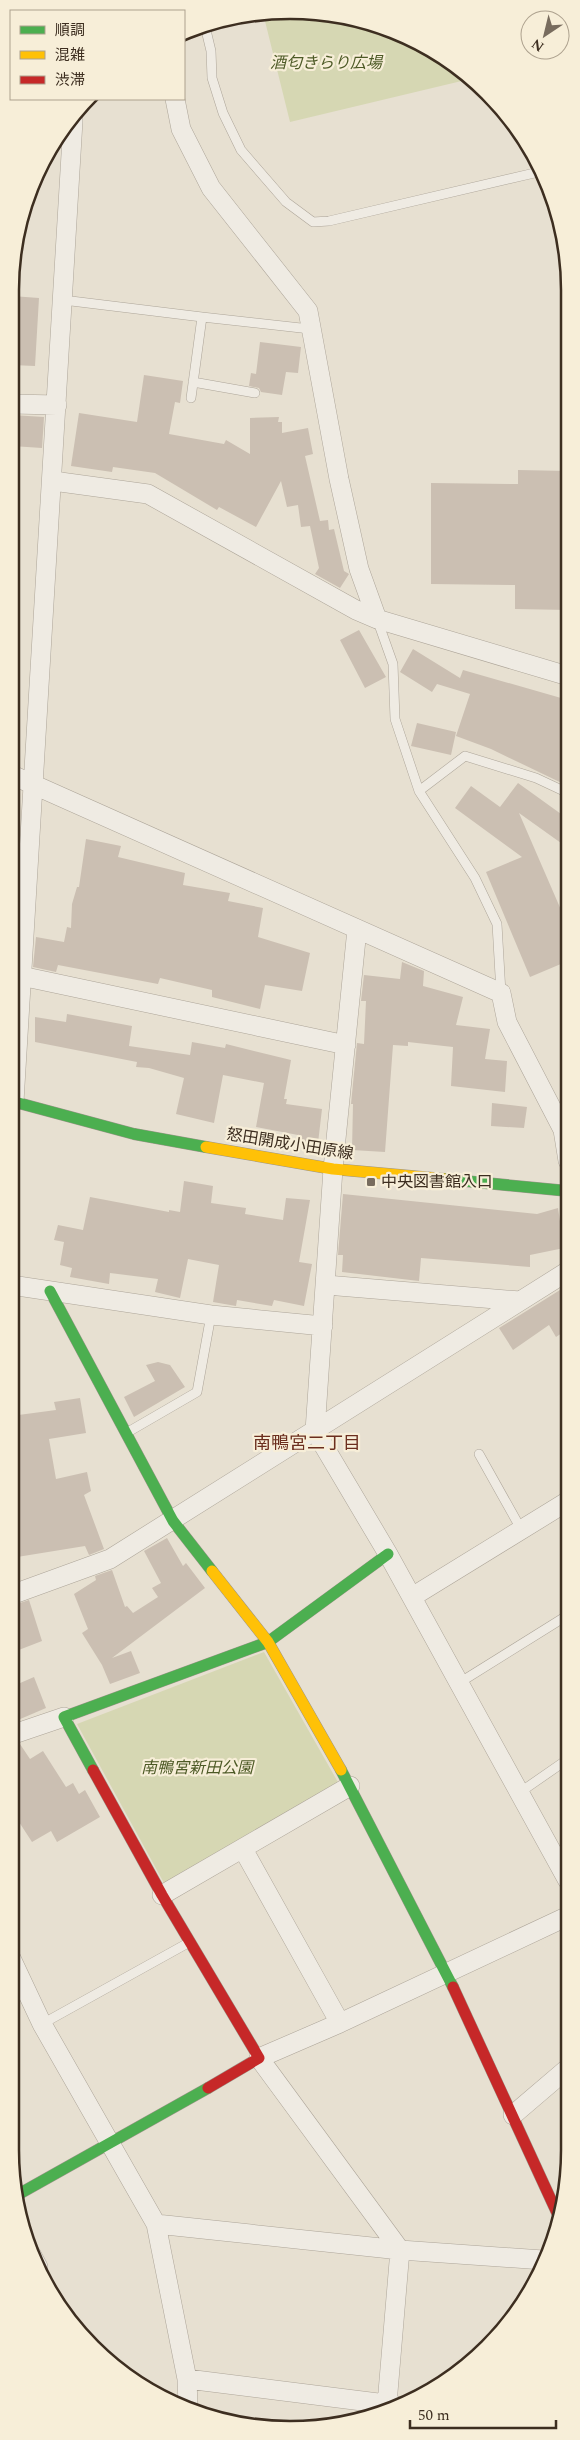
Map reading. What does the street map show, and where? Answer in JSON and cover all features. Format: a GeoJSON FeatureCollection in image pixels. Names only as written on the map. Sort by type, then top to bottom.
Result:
{"type":"FeatureCollection","features":[{"type":"Feature","properties":{"kind":"street"},"geometry":{"type":"LineString","coordinates":[[174,100],[181,129],[211,188],[308,311],[310,329],[359,569],[377,618]]}},
{"type":"Feature","properties":{"kind":"street"},"geometry":{"type":"LineString","coordinates":[[19,1004],[73,128]]}},
{"type":"Feature","properties":{"kind":"street"},"geometry":{"type":"LineString","coordinates":[[19,404],[57,406]]}},
{"type":"Feature","properties":{"kind":"street"},"geometry":{"type":"LineString","coordinates":[[52,481],[148,494],[356,610],[561,674]]}},
{"type":"Feature","properties":{"kind":"street"},"geometry":{"type":"LineString","coordinates":[[19,779],[501,993],[507,1022],[561,1126]]}},
{"type":"Feature","properties":{"kind":"street"},"geometry":{"type":"LineString","coordinates":[[357,929],[333,1169],[316,1431],[388,1554],[561,1868]]}},
{"type":"Feature","properties":{"kind":"street"},"geometry":{"type":"LineString","coordinates":[[21,976],[346,1045]]}},
{"type":"Feature","properties":{"kind":"street","name":"怒田開成小田原線"},"geometry":{"type":"LineString","coordinates":[[19,1103],[134,1134],[333,1169],[561,1190]]}},
{"type":"Feature","properties":{"kind":"street"},"geometry":{"type":"LineString","coordinates":[[19,1592],[110,1560],[561,1276]]}},
{"type":"Feature","properties":{"kind":"street"},"geometry":{"type":"LineString","coordinates":[[19,1285],[211,1315],[322,1326]]}},
{"type":"Feature","properties":{"kind":"street"},"geometry":{"type":"LineString","coordinates":[[326,1285],[520,1302]]}},
{"type":"Feature","properties":{"kind":"street"},"geometry":{"type":"LineString","coordinates":[[50,1291],[172,1522],[268,1642],[350,1786],[447,1974],[555,2208]]}},
{"type":"Feature","properties":{"kind":"street"},"geometry":{"type":"LineString","coordinates":[[412,1598],[561,1505]]}},
{"type":"Feature","properties":{"kind":"street"},"geometry":{"type":"LineString","coordinates":[[19,1732],[268,1642],[388,1554]]}},
{"type":"Feature","properties":{"kind":"street"},"geometry":{"type":"LineString","coordinates":[[64,1717],[162,1895],[259,2058],[400,2250],[391,2402]]}},
{"type":"Feature","properties":{"kind":"street"},"geometry":{"type":"LineString","coordinates":[[162,1895],[350,1786]]}},
{"type":"Feature","properties":{"kind":"street"},"geometry":{"type":"LineString","coordinates":[[243,1849],[340,2023]]}},
{"type":"Feature","properties":{"kind":"street"},"geometry":{"type":"LineString","coordinates":[[22,2192],[111,2144],[259,2058],[447,1974],[561,1919]]}},
{"type":"Feature","properties":{"kind":"street"},"geometry":{"type":"LineString","coordinates":[[19,1975],[42,2024],[156,2224],[187,2379],[188,2402]]}},
{"type":"Feature","properties":{"kind":"street"},"geometry":{"type":"LineString","coordinates":[[513,2115],[561,2074]]}},
{"type":"Feature","properties":{"kind":"street"},"geometry":{"type":"LineString","coordinates":[[156,2224],[400,2250],[538,2260]]}},
{"type":"Feature","properties":{"kind":"street"},"geometry":{"type":"LineString","coordinates":[[187,2379],[387,2403]]}},
{"type":"Feature","properties":{"kind":"lane"},"geometry":{"type":"LineString","coordinates":[[206,32],[212,78],[223,113],[241,150],[286,202],[313,222],[329,221],[534,173]]}},
{"type":"Feature","properties":{"kind":"lane"},"geometry":{"type":"LineString","coordinates":[[63,300],[310,329]]}},
{"type":"Feature","properties":{"kind":"lane"},"geometry":{"type":"LineString","coordinates":[[191,398],[202,317]]}},
{"type":"Feature","properties":{"kind":"lane"},"geometry":{"type":"LineString","coordinates":[[193,382],[255,393]]}},
{"type":"Feature","properties":{"kind":"lane"},"geometry":{"type":"LineString","coordinates":[[377,618],[393,664],[394,719],[419,792],[476,878],[497,924],[501,993]]}},
{"type":"Feature","properties":{"kind":"lane"},"geometry":{"type":"LineString","coordinates":[[419,792],[465,756],[536,778],[561,790]]}},
{"type":"Feature","properties":{"kind":"lane"},"geometry":{"type":"LineString","coordinates":[[125,1434],[197,1392],[211,1315]]}},
{"type":"Feature","properties":{"kind":"lane"},"geometry":{"type":"LineString","coordinates":[[479,1454],[521,1529]]}},
{"type":"Feature","properties":{"kind":"lane"},"geometry":{"type":"LineString","coordinates":[[459,1683],[561,1619]]}},
{"type":"Feature","properties":{"kind":"lane"},"geometry":{"type":"LineString","coordinates":[[519,1793],[561,1764]]}},
{"type":"Feature","properties":{"kind":"lane"},"geometry":{"type":"LineString","coordinates":[[42,2024],[190,1942]]}},
{"type":"Feature","properties":{"kind":"green space","name":"酒匂きらり広場"},"geometry":{"type":"Polygon","coordinates":[[[308,19],[343,24],[377,33],[426,55],[462,81],[290,122],[265,20],[308,19]]]}},
{"type":"Feature","properties":{"kind":"green space","name":"南鴨宮新田公園"},"geometry":{"type":"Polygon","coordinates":[[[264,1652],[339,1784],[164,1883],[77,1724],[264,1652]]]}},
{"type":"Feature","properties":{"kind":"building"},"geometry":{"type":"Polygon","coordinates":[[[19,297],[39,298],[35,366],[19,365],[19,297]]]}},
{"type":"Feature","properties":{"kind":"building"},"geometry":{"type":"Polygon","coordinates":[[[260,342],[301,347],[298,373],[286,372],[282,395],[261,392],[259,388],[249,386],[251,373],[256,374],[260,342]]]}},
{"type":"Feature","properties":{"kind":"building"},"geometry":{"type":"Polygon","coordinates":[[[144,375],[183,381],[180,403],[175,402],[169,434],[224,444],[226,440],[250,454],[250,418],[279,417],[278,422],[282,422],[282,433],[308,428],[313,454],[305,456],[320,521],[328,520],[329,530],[334,529],[344,571],[349,574],[340,588],[315,574],[319,568],[310,526],[301,527],[298,505],[287,507],[281,481],[256,527],[219,507],[217,510],[155,473],[113,467],[112,472],[71,466],[79,413],[137,422],[144,375]]]}},
{"type":"Feature","properties":{"kind":"building"},"geometry":{"type":"Polygon","coordinates":[[[19,415],[44,417],[42,448],[19,446],[19,415]]]}},
{"type":"Feature","properties":{"kind":"building"},"geometry":{"type":"Polygon","coordinates":[[[518,470],[561,471],[561,610],[515,609],[515,585],[431,584],[431,483],[518,484],[518,470]]]}},
{"type":"Feature","properties":{"kind":"building"},"geometry":{"type":"Polygon","coordinates":[[[359,630],[386,677],[365,688],[340,640],[359,630]]]}},
{"type":"Feature","properties":{"kind":"building"},"geometry":{"type":"Polygon","coordinates":[[[413,649],[460,678],[463,670],[561,698],[561,783],[491,749],[456,736],[470,694],[437,684],[432,692],[400,672],[413,649]]]}},
{"type":"Feature","properties":{"kind":"building"},"geometry":{"type":"Polygon","coordinates":[[[417,723],[456,732],[451,755],[411,746],[417,723]]]}},
{"type":"Feature","properties":{"kind":"building"},"geometry":{"type":"Polygon","coordinates":[[[518,783],[561,814],[561,843],[519,813],[561,910],[561,964],[530,977],[486,872],[522,857],[455,808],[471,786],[500,807],[518,783]]]}},
{"type":"Feature","properties":{"kind":"building"},"geometry":{"type":"Polygon","coordinates":[[[86,839],[121,846],[118,857],[185,873],[183,885],[230,893],[228,901],[263,908],[258,937],[310,953],[302,991],[265,985],[260,1009],[212,997],[212,990],[160,978],[158,984],[58,965],[56,972],[33,967],[36,937],[64,942],[67,927],[71,928],[72,904],[77,887],[79,887],[86,839]]]}},
{"type":"Feature","properties":{"kind":"building"},"geometry":{"type":"Polygon","coordinates":[[[402,962],[424,971],[423,986],[463,997],[456,1025],[490,1029],[485,1059],[507,1061],[505,1092],[451,1086],[453,1047],[408,1042],[408,1046],[393,1045],[385,1152],[352,1150],[353,1104],[351,1104],[357,1043],[364,1044],[366,1001],[361,1001],[364,975],[400,979],[402,962]]]}},
{"type":"Feature","properties":{"kind":"building"},"geometry":{"type":"Polygon","coordinates":[[[67,1014],[132,1026],[129,1046],[190,1055],[192,1042],[225,1048],[226,1044],[291,1060],[284,1099],[287,1099],[286,1104],[322,1109],[318,1143],[296,1141],[298,1135],[256,1127],[264,1083],[223,1075],[214,1123],[176,1114],[184,1078],[149,1068],[136,1067],[137,1062],[35,1042],[35,1017],[66,1022],[67,1014]]]}},
{"type":"Feature","properties":{"kind":"building"},"geometry":{"type":"Polygon","coordinates":[[[492,1103],[527,1107],[524,1128],[491,1126],[492,1103]]]}},
{"type":"Feature","properties":{"kind":"building"},"geometry":{"type":"Polygon","coordinates":[[[184,1181],[213,1186],[211,1203],[246,1208],[245,1214],[283,1220],[286,1198],[310,1200],[299,1262],[312,1264],[304,1306],[274,1300],[272,1306],[237,1300],[236,1306],[213,1302],[219,1265],[188,1259],[180,1298],[155,1292],[158,1279],[110,1273],[109,1284],[70,1277],[72,1268],[60,1265],[64,1242],[54,1240],[58,1225],[83,1230],[90,1197],[169,1212],[169,1210],[180,1212],[184,1181]]]}},
{"type":"Feature","properties":{"kind":"building"},"geometry":{"type":"Polygon","coordinates":[[[343,1194],[537,1214],[558,1208],[561,1228],[561,1249],[530,1255],[530,1267],[421,1258],[419,1281],[342,1272],[343,1255],[338,1255],[343,1194]]]}},
{"type":"Feature","properties":{"kind":"building"},"geometry":{"type":"Polygon","coordinates":[[[561,1289],[561,1334],[556,1337],[549,1325],[513,1350],[499,1328],[561,1289]]]}},
{"type":"Feature","properties":{"kind":"building"},"geometry":{"type":"Polygon","coordinates":[[[158,1362],[170,1365],[185,1387],[134,1417],[124,1397],[155,1381],[146,1365],[158,1362]]]}},
{"type":"Feature","properties":{"kind":"building"},"geometry":{"type":"Polygon","coordinates":[[[80,1398],[86,1433],[49,1439],[56,1479],[87,1472],[91,1491],[84,1495],[104,1549],[89,1555],[85,1546],[19,1557],[19,1415],[56,1410],[54,1402],[80,1398]]]}},
{"type":"Feature","properties":{"kind":"building"},"geometry":{"type":"Polygon","coordinates":[[[167,1538],[183,1566],[186,1563],[205,1588],[112,1658],[131,1651],[140,1673],[110,1684],[102,1665],[82,1633],[88,1629],[74,1594],[96,1580],[95,1576],[112,1570],[125,1607],[127,1606],[133,1613],[158,1597],[152,1588],[161,1583],[144,1551],[167,1538]]]}},
{"type":"Feature","properties":{"kind":"building"},"geometry":{"type":"Polygon","coordinates":[[[29,1600],[42,1641],[19,1650],[19,1603],[29,1600]]]}},
{"type":"Feature","properties":{"kind":"building"},"geometry":{"type":"Polygon","coordinates":[[[34,1677],[46,1708],[19,1720],[19,1684],[34,1677]]]}},
{"type":"Feature","properties":{"kind":"building"},"geometry":{"type":"Polygon","coordinates":[[[19,1744],[30,1759],[43,1751],[66,1787],[73,1783],[79,1794],[85,1790],[100,1817],[57,1842],[51,1831],[32,1842],[19,1822],[19,1744]]]}},
{"type":"Feature","properties":{"kind":"traffic: fast"},"geometry":{"type":"LineString","coordinates":[[19,1103],[134,1134],[206,1147]]}},
{"type":"Feature","properties":{"kind":"traffic: fast"},"geometry":{"type":"LineString","coordinates":[[444,1179],[561,1190]]}},
{"type":"Feature","properties":{"kind":"traffic: fast"},"geometry":{"type":"LineString","coordinates":[[50,1291],[173,1521],[212,1571]]}},
{"type":"Feature","properties":{"kind":"traffic: fast"},"geometry":{"type":"LineString","coordinates":[[93,1770],[64,1717],[268,1642],[388,1554]]}},
{"type":"Feature","properties":{"kind":"traffic: fast"},"geometry":{"type":"LineString","coordinates":[[341,1770],[453,1987]]}},
{"type":"Feature","properties":{"kind":"traffic: fast"},"geometry":{"type":"LineString","coordinates":[[22,2192],[208,2088]]}},
{"type":"Feature","properties":{"kind":"traffic: slow"},"geometry":{"type":"LineString","coordinates":[[206,1147],[333,1169],[444,1179]]}},
{"type":"Feature","properties":{"kind":"traffic: slow"},"geometry":{"type":"LineString","coordinates":[[212,1571],[268,1642],[341,1770]]}},
{"type":"Feature","properties":{"kind":"traffic: jam"},"geometry":{"type":"LineString","coordinates":[[93,1770],[162,1895],[259,2058],[208,2088]]}},
{"type":"Feature","properties":{"kind":"traffic: jam"},"geometry":{"type":"LineString","coordinates":[[453,1987],[555,2208]]}},
{"type":"Feature","properties":{"kind":"place","name":"中央図書館入口"},"geometry":{"type":"Point","coordinates":[371,1182]}},
{"type":"Feature","properties":{"kind":"district","name":"南鴨宮二丁目"},"geometry":{"type":"Point","coordinates":[307,1443]}}]}
